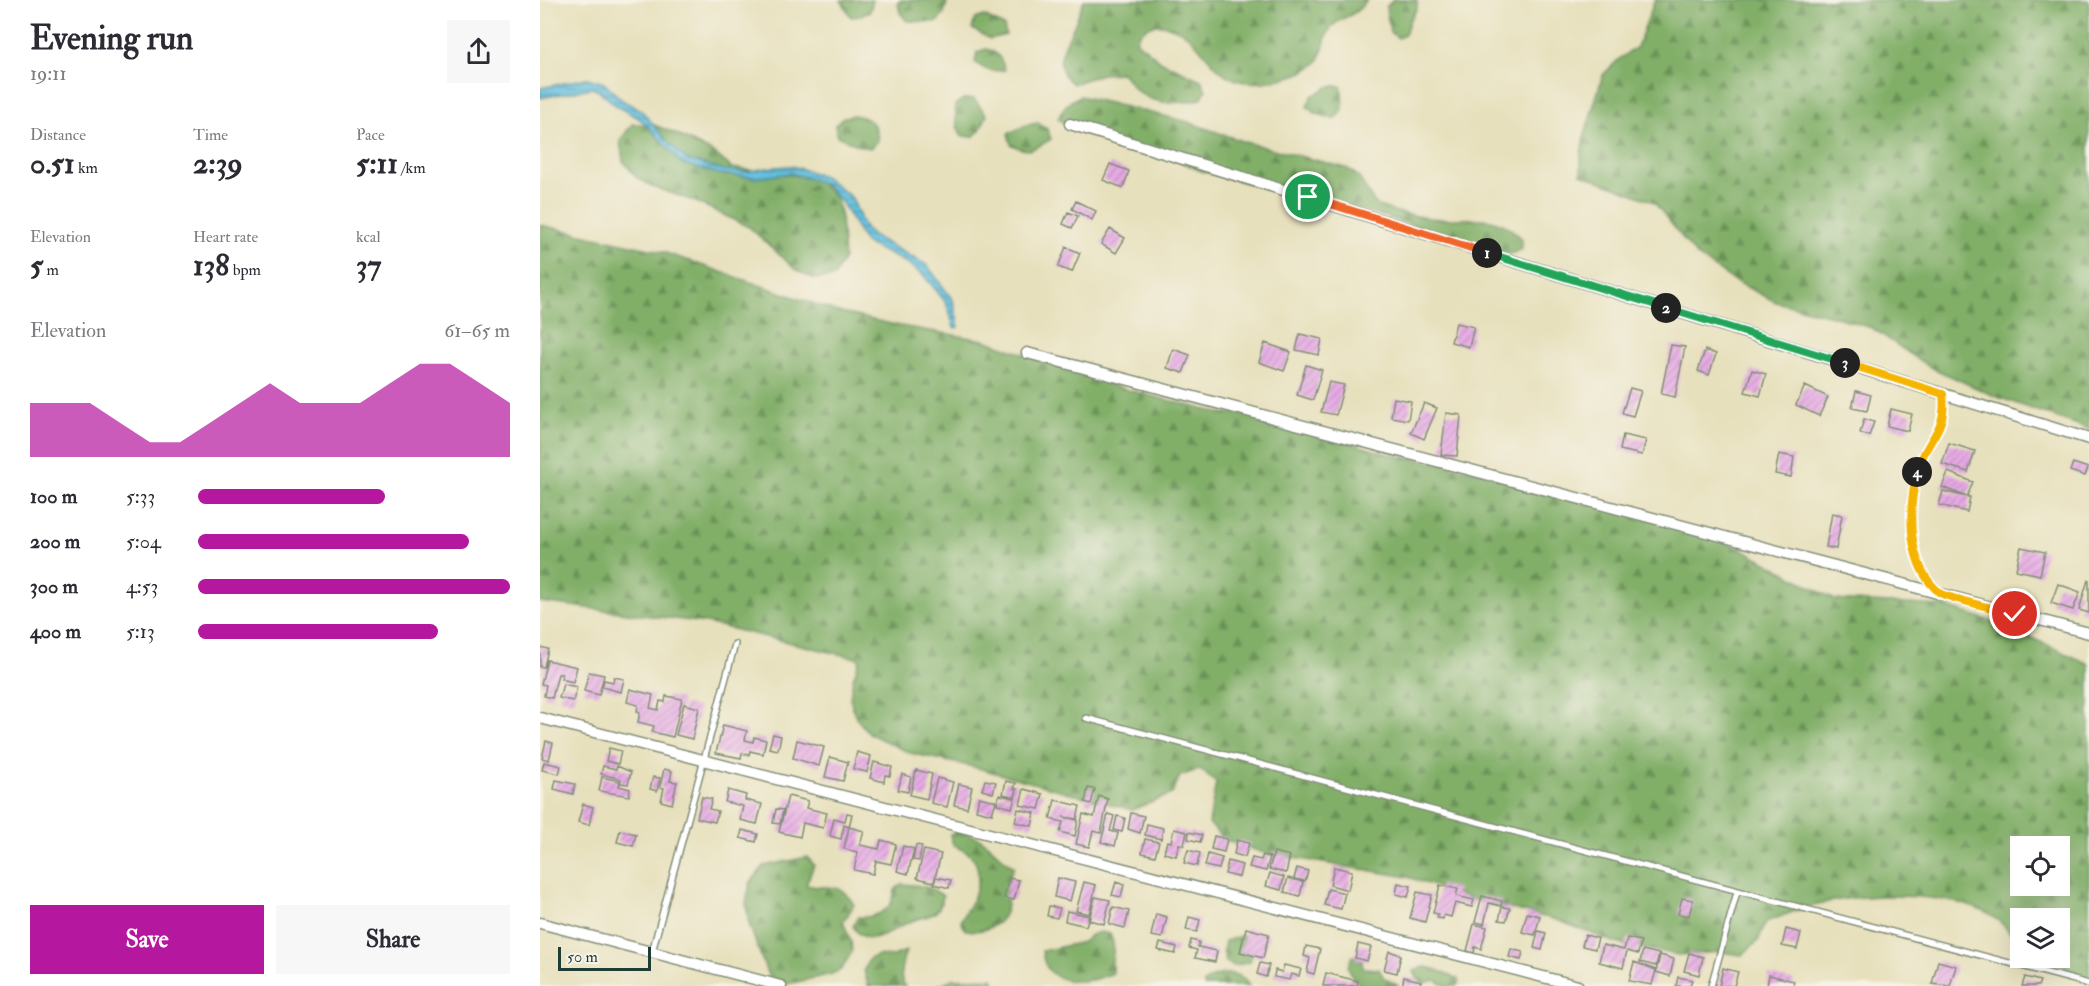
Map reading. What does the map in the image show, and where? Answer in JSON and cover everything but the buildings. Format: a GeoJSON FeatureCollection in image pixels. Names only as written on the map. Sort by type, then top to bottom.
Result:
{"type":"FeatureCollection","features":[{"type":"Feature","properties":{"kind":"street"},"geometry":{"type":"LineString","coordinates":[[1070,124],[2089,439]]}},
{"type":"Feature","properties":{"kind":"street"},"geometry":{"type":"LineString","coordinates":[[1027,353],[2089,633]]}},
{"type":"Feature","properties":{"kind":"street"},"geometry":{"type":"LineString","coordinates":[[540,718],[1578,986]]}},
{"type":"Feature","properties":{"kind":"street"},"geometry":{"type":"LineString","coordinates":[[540,923],[781,986]]}},
{"type":"Feature","properties":{"kind":"lane"},"geometry":{"type":"LineString","coordinates":[[1941,594],[1917,559],[1910,520],[1913,488],[1919,464],[1942,421],[1945,410],[1943,394]]}},
{"type":"Feature","properties":{"kind":"lane"},"geometry":{"type":"LineString","coordinates":[[652,952],[735,644]]}},
{"type":"Feature","properties":{"kind":"lane"},"geometry":{"type":"LineString","coordinates":[[1086,718],[2089,984]]}},
{"type":"Feature","properties":{"kind":"lane"},"geometry":{"type":"LineString","coordinates":[[1711,986],[1737,892]]}},
{"type":"Feature","properties":{"kind":"green space"},"geometry":{"type":"Polygon","coordinates":[[[841,0],[873,0],[870,11],[861,16],[851,17],[841,0]]]}},
{"type":"Feature","properties":{"kind":"green space"},"geometry":{"type":"Polygon","coordinates":[[[901,0],[944,0],[947,3],[938,22],[907,21],[900,13],[898,3],[901,0]]]}},
{"type":"Feature","properties":{"kind":"green space"},"geometry":{"type":"Polygon","coordinates":[[[1084,0],[1367,0],[1356,12],[1333,25],[1328,31],[1320,57],[1312,67],[1293,76],[1270,81],[1248,82],[1231,78],[1216,67],[1192,40],[1172,27],[1158,25],[1145,29],[1136,41],[1162,62],[1201,80],[1206,90],[1201,99],[1176,103],[1144,96],[1122,73],[1102,74],[1073,84],[1066,77],[1062,71],[1061,57],[1084,0]]]}},
{"type":"Feature","properties":{"kind":"green space"},"geometry":{"type":"Polygon","coordinates":[[[1393,0],[1417,0],[1417,8],[1409,21],[1406,32],[1398,38],[1390,32],[1386,7],[1393,0]]]}},
{"type":"Feature","properties":{"kind":"green space"},"geometry":{"type":"Polygon","coordinates":[[[1655,0],[2089,0],[2089,429],[1992,395],[1928,366],[1872,328],[1776,302],[1733,280],[1696,255],[1654,202],[1581,174],[1581,154],[1585,134],[1603,75],[1619,59],[1637,47],[1655,0]]]}},
{"type":"Feature","properties":{"kind":"green space"},"geometry":{"type":"Polygon","coordinates":[[[984,16],[1004,26],[1006,35],[990,39],[972,29],[975,19],[984,16]]]}},
{"type":"Feature","properties":{"kind":"green space"},"geometry":{"type":"Polygon","coordinates":[[[986,49],[998,56],[1005,70],[989,70],[975,62],[977,52],[986,49]]]}},
{"type":"Feature","properties":{"kind":"green space"},"geometry":{"type":"Polygon","coordinates":[[[1330,86],[1341,86],[1343,101],[1342,112],[1334,119],[1314,113],[1307,106],[1312,96],[1330,86]]]}},
{"type":"Feature","properties":{"kind":"green space"},"geometry":{"type":"Polygon","coordinates":[[[1080,96],[1185,121],[1245,142],[1346,168],[1357,176],[1378,206],[1427,218],[1495,221],[1513,230],[1522,239],[1522,249],[1514,253],[1491,254],[1417,226],[1326,200],[1283,192],[1201,171],[1173,158],[1120,146],[1078,130],[1058,119],[1066,105],[1080,96]]]}},
{"type":"Feature","properties":{"kind":"green space"},"geometry":{"type":"Polygon","coordinates":[[[963,99],[974,99],[987,115],[980,130],[973,137],[962,136],[957,126],[955,105],[963,99]]]}},
{"type":"Feature","properties":{"kind":"green space"},"geometry":{"type":"Polygon","coordinates":[[[853,115],[864,118],[874,125],[878,141],[870,148],[837,136],[835,125],[843,118],[853,115]]]}},
{"type":"Feature","properties":{"kind":"green space"},"geometry":{"type":"Polygon","coordinates":[[[1038,123],[1047,129],[1051,139],[1027,150],[1011,144],[1008,134],[1026,125],[1038,123]]]}},
{"type":"Feature","properties":{"kind":"green space"},"geometry":{"type":"Polygon","coordinates":[[[632,124],[654,125],[674,133],[714,153],[732,168],[799,176],[820,182],[836,198],[841,218],[844,258],[834,277],[814,279],[796,270],[749,227],[637,178],[623,161],[620,141],[632,124]]]}},
{"type":"Feature","properties":{"kind":"green space"},"geometry":{"type":"Polygon","coordinates":[[[540,225],[663,252],[838,312],[900,326],[984,340],[1124,389],[1219,413],[1259,414],[1380,452],[1485,473],[1701,533],[1742,549],[1835,600],[1943,606],[2004,625],[2089,664],[2089,979],[2062,968],[2070,968],[2070,908],[2010,908],[2010,933],[1999,921],[1982,911],[1940,899],[1892,896],[1847,899],[1820,903],[1766,922],[1758,941],[1742,955],[1720,952],[1678,955],[1616,943],[1557,920],[1471,899],[1408,877],[1264,853],[1223,839],[1209,823],[1216,782],[1200,769],[1180,776],[1172,794],[1132,810],[974,767],[910,753],[870,734],[856,718],[850,699],[853,679],[860,659],[707,623],[540,602],[540,225]]]}},
{"type":"Feature","properties":{"kind":"green space"},"geometry":{"type":"Polygon","coordinates":[[[959,831],[984,841],[1014,867],[1009,881],[1005,912],[997,923],[986,929],[966,930],[961,922],[974,896],[978,871],[974,860],[953,845],[950,835],[959,831]]]}},
{"type":"Feature","properties":{"kind":"green space"},"geometry":{"type":"Polygon","coordinates":[[[807,857],[814,865],[806,885],[839,889],[849,897],[854,905],[843,922],[851,941],[852,951],[842,969],[832,974],[783,985],[774,981],[767,973],[749,924],[746,903],[750,883],[764,866],[807,857]]]}},
{"type":"Feature","properties":{"kind":"green space"},"geometry":{"type":"Polygon","coordinates":[[[901,884],[923,886],[938,892],[943,896],[941,904],[935,913],[909,922],[879,937],[865,937],[859,933],[853,926],[858,917],[873,916],[886,909],[892,901],[895,890],[901,884]]]}},
{"type":"Feature","properties":{"kind":"green space"},"geometry":{"type":"Polygon","coordinates":[[[1100,932],[1110,934],[1112,940],[1113,973],[1078,981],[1058,977],[1050,971],[1042,951],[1083,942],[1091,935],[1100,932]]]}},
{"type":"Feature","properties":{"kind":"green space"},"geometry":{"type":"Polygon","coordinates":[[[1245,935],[1253,952],[1250,962],[1234,966],[1226,962],[1223,951],[1225,941],[1245,935]]]}},
{"type":"Feature","properties":{"kind":"green space"},"geometry":{"type":"Polygon","coordinates":[[[906,951],[901,974],[905,986],[868,986],[864,970],[869,959],[879,955],[890,957],[906,951]]]}},
{"type":"Feature","properties":{"kind":"green space"},"geometry":{"type":"Polygon","coordinates":[[[1357,955],[1361,958],[1363,968],[1379,969],[1384,978],[1399,986],[1356,986],[1348,967],[1352,957],[1357,955]]]}},
{"type":"Feature","properties":{"kind":"green space"},"geometry":{"type":"Polygon","coordinates":[[[1423,967],[1459,979],[1460,982],[1456,986],[1446,986],[1435,980],[1424,983],[1419,981],[1414,972],[1423,967]]]}},
{"type":"Feature","properties":{"kind":"green space"},"geometry":{"type":"Polygon","coordinates":[[[1223,974],[1238,976],[1244,979],[1249,986],[1204,986],[1204,983],[1213,977],[1223,974]]]}},
{"type":"Feature","properties":{"kind":"green space"},"geometry":{"type":"Polygon","coordinates":[[[993,978],[996,986],[937,986],[952,979],[993,978]]]}},
{"type":"Feature","properties":{"kind":"water"},"geometry":{"type":"Polygon","coordinates":[[[587,78],[604,83],[622,100],[642,111],[670,144],[688,160],[725,170],[744,172],[792,166],[824,176],[852,198],[864,227],[873,236],[927,265],[953,300],[959,327],[954,328],[944,300],[924,276],[907,263],[865,243],[842,203],[825,184],[791,173],[756,178],[719,174],[682,164],[649,127],[592,88],[540,98],[540,88],[587,78]]]}},
{"type":"Feature","properties":{"kind":"route"},"geometry":{"type":"LineString","coordinates":[[1308,197],[1943,394],[1945,410],[1942,421],[1919,464],[1913,488],[1910,520],[1917,559],[1941,594],[2015,614]]}}]}
